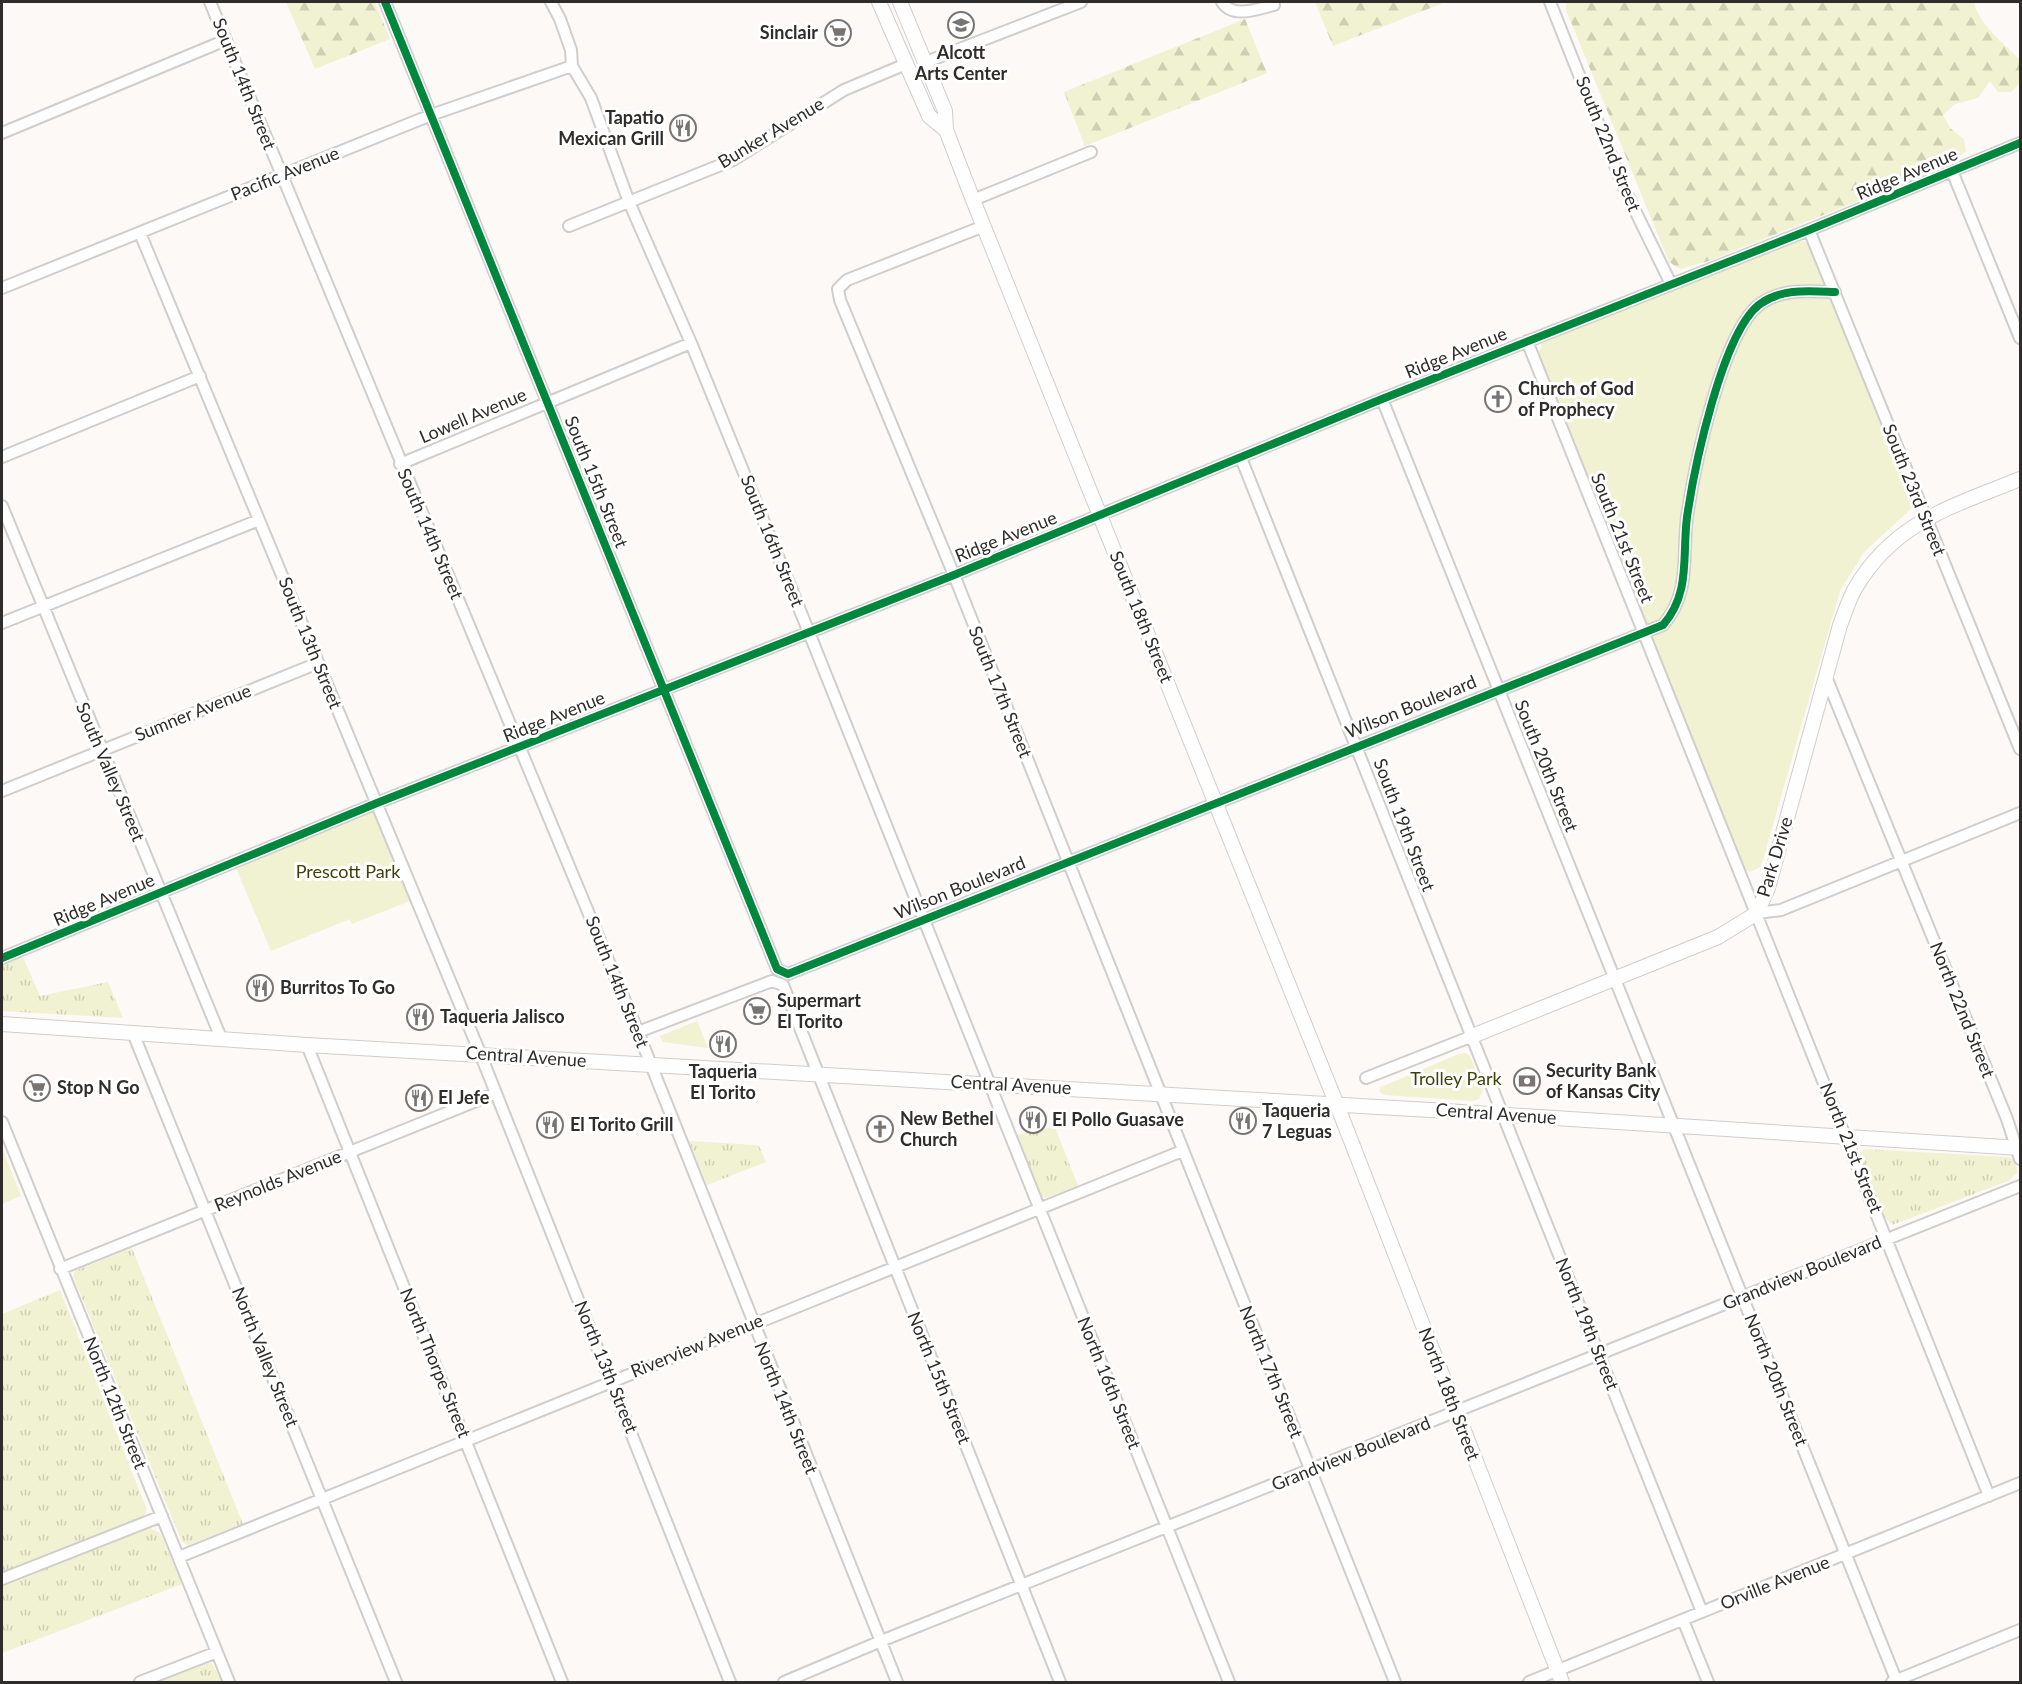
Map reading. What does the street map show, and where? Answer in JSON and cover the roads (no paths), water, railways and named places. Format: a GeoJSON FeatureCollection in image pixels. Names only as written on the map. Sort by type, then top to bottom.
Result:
{"type":"FeatureCollection","features":[{"type":"Feature","properties":{"kind":"main road","name":"South 18th Street"},"geometry":{"type":"LineString","coordinates":[[879,2],[929,116],[946,130]]}},
{"type":"Feature","properties":{"kind":"main road","name":"South 18th Street"},"geometry":{"type":"LineString","coordinates":[[900,2],[945,111],[946,130],[973,200],[1337,1105]]}},
{"type":"Feature","properties":{"kind":"main road","name":"Park Drive"},"geometry":{"type":"LineString","coordinates":[[1470,1037],[1718,937],[1757,914],[1768,888],[1840,625],[1855,588],[1878,556],[1898,537],[1925,517],[2020,479]]}},
{"type":"Feature","properties":{"kind":"main road","name":"Central Avenue"},"geometry":{"type":"LineString","coordinates":[[2,1024],[307,1045],[480,1053],[1503,1114],[1846,1137],[2019,1152]]}},
{"type":"Feature","properties":{"kind":"main road","name":"North 18th Street"},"geometry":{"type":"LineString","coordinates":[[1337,1105],[1560,1677]]}},
{"type":"Feature","properties":{"kind":"street","name":"South 14th Street"},"geometry":{"type":"LineString","coordinates":[[210,2],[400,464],[652,1065]]}},
{"type":"Feature","properties":{"kind":"street","name":"South 15th Street"},"geometry":{"type":"LineString","coordinates":[[385,2],[777,969],[782,971]]}},
{"type":"Feature","properties":{"kind":"street","name":"South 16th Street"},"geometry":{"type":"LineString","coordinates":[[551,2],[571,50],[572,66],[591,98],[629,202],[691,343],[990,1084]]}},
{"type":"Feature","properties":{"kind":"street"},"geometry":{"type":"LineString","coordinates":[[926,62],[1081,2]]}},
{"type":"Feature","properties":{"kind":"street"},"geometry":{"type":"LineString","coordinates":[[1222,2],[1231,10],[1274,5]]}},
{"type":"Feature","properties":{"kind":"street","name":"South 22nd Street"},"geometry":{"type":"LineString","coordinates":[[1551,2],[1624,188],[1671,284]]}},
{"type":"Feature","properties":{"kind":"street"},"geometry":{"type":"LineString","coordinates":[[2,133],[226,40]]}},
{"type":"Feature","properties":{"kind":"street","name":"Bunker Avenue"},"geometry":{"type":"LineString","coordinates":[[569,226],[733,160],[843,90],[906,64]]}},
{"type":"Feature","properties":{"kind":"street","name":"Pacific Avenue"},"geometry":{"type":"LineString","coordinates":[[2,288],[431,115],[572,66]]}},
{"type":"Feature","properties":{"kind":"street","name":"Ridge Avenue"},"geometry":{"type":"LineString","coordinates":[[2,958],[377,803],[664,690],[808,630],[954,575],[1382,399],[1809,230],[2020,143]]}},
{"type":"Feature","properties":{"kind":"street"},"geometry":{"type":"LineString","coordinates":[[973,200],[1090,152]]}},
{"type":"Feature","properties":{"kind":"street"},"geometry":{"type":"LineString","coordinates":[[1952,171],[2020,338]]}},
{"type":"Feature","properties":{"kind":"street","name":"South 17th Street"},"geometry":{"type":"LineString","coordinates":[[984,226],[847,280],[838,289],[840,300],[954,575],[1162,1094]]}},
{"type":"Feature","properties":{"kind":"street","name":"South 23rd Street"},"geometry":{"type":"LineString","coordinates":[[1809,230],[2020,749]]}},
{"type":"Feature","properties":{"kind":"street","name":"South 13th Street"},"geometry":{"type":"LineString","coordinates":[[140,232],[480,1053]]}},
{"type":"Feature","properties":{"kind":"street","name":"Wilson Boulevard"},"geometry":{"type":"LineString","coordinates":[[782,971],[788,974],[1356,745],[1663,625],[1674,612],[1684,586],[1687,517],[1713,396],[1743,322],[1760,304],[1779,294],[1795,291],[1834,292]]}},
{"type":"Feature","properties":{"kind":"street","name":"South 21st Street"},"geometry":{"type":"LineString","coordinates":[[1527,341],[1765,933]]}},
{"type":"Feature","properties":{"kind":"street","name":"Lowell Avenue"},"geometry":{"type":"LineString","coordinates":[[400,464],[691,343]]}},
{"type":"Feature","properties":{"kind":"street"},"geometry":{"type":"LineString","coordinates":[[2,457],[200,376]]}},
{"type":"Feature","properties":{"kind":"street","name":"South 20th Street"},"geometry":{"type":"LineString","coordinates":[[1382,399],[1616,978]]}},
{"type":"Feature","properties":{"kind":"street","name":"South 19th Street"},"geometry":{"type":"LineString","coordinates":[[1241,458],[1470,1037]]}},
{"type":"Feature","properties":{"kind":"street","name":"South Valley Street"},"geometry":{"type":"LineString","coordinates":[[2,506],[221,1038]]}},
{"type":"Feature","properties":{"kind":"street"},"geometry":{"type":"LineString","coordinates":[[2,623],[259,520]]}},
{"type":"Feature","properties":{"kind":"street","name":"Sumner Avenue"},"geometry":{"type":"LineString","coordinates":[[2,791],[318,663]]}},
{"type":"Feature","properties":{"kind":"street"},"geometry":{"type":"LineString","coordinates":[[1826,677],[1901,861]]}},
{"type":"Feature","properties":{"kind":"street"},"geometry":{"type":"LineString","coordinates":[[1757,914],[1781,910],[2020,813]]}},
{"type":"Feature","properties":{"kind":"street","name":"North 22nd Street"},"geometry":{"type":"LineString","coordinates":[[1901,861],[2019,1152]]}},
{"type":"Feature","properties":{"kind":"street","name":"North 21st Street"},"geometry":{"type":"LineString","coordinates":[[1765,933],[1989,1496]]}},
{"type":"Feature","properties":{"kind":"street","name":"North 20th Street"},"geometry":{"type":"LineString","coordinates":[[1616,978],[1895,1682]]}},
{"type":"Feature","properties":{"kind":"street"},"geometry":{"type":"LineString","coordinates":[[638,1032],[772,981],[783,985],[818,1073]]}},
{"type":"Feature","properties":{"kind":"street","name":"North Valley Street"},"geometry":{"type":"LineString","coordinates":[[133,1033],[396,1683]]}},
{"type":"Feature","properties":{"kind":"street","name":"Park Drive"},"geometry":{"type":"LineString","coordinates":[[1366,1078],[1470,1037]]}},
{"type":"Feature","properties":{"kind":"street","name":"North 19th Street"},"geometry":{"type":"LineString","coordinates":[[1470,1037],[1702,1612]]}},
{"type":"Feature","properties":{"kind":"street","name":"North Thorpe Street"},"geometry":{"type":"LineString","coordinates":[[307,1045],[467,1440],[562,1683]]}},
{"type":"Feature","properties":{"kind":"street","name":"North 13th Street"},"geometry":{"type":"LineString","coordinates":[[480,1053],[612,1380],[730,1683]]}},
{"type":"Feature","properties":{"kind":"street","name":"North 14th Street"},"geometry":{"type":"LineString","coordinates":[[652,1065],[752,1324],[897,1683]]}},
{"type":"Feature","properties":{"kind":"street","name":"North 15th Street"},"geometry":{"type":"LineString","coordinates":[[818,1073],[1060,1683]]}},
{"type":"Feature","properties":{"kind":"street","name":"North 16th Street"},"geometry":{"type":"LineString","coordinates":[[990,1084],[1229,1683]]}},
{"type":"Feature","properties":{"kind":"street","name":"Reynolds Avenue"},"geometry":{"type":"LineString","coordinates":[[60,1269],[495,1093]]}},
{"type":"Feature","properties":{"kind":"street","name":"North 17th Street"},"geometry":{"type":"LineString","coordinates":[[1162,1094],[1182,1151],[1395,1683]]}},
{"type":"Feature","properties":{"kind":"street","name":"North 12th Street"},"geometry":{"type":"LineString","coordinates":[[2,1122],[230,1683]]}},
{"type":"Feature","properties":{"kind":"street","name":"Riverview Avenue"},"geometry":{"type":"LineString","coordinates":[[179,1557],[1182,1151]]}},
{"type":"Feature","properties":{"kind":"street","name":"Grandview Boulevard"},"geometry":{"type":"LineString","coordinates":[[784,1683],[881,1641],[2020,1186]]}},
{"type":"Feature","properties":{"kind":"street","name":"Orville Avenue"},"geometry":{"type":"LineString","coordinates":[[1529,1683],[1560,1677],[1683,1620],[2020,1483]]}},
{"type":"Feature","properties":{"kind":"street"},"geometry":{"type":"LineString","coordinates":[[2,1579],[162,1516]]}},
{"type":"Feature","properties":{"kind":"street"},"geometry":{"type":"LineString","coordinates":[[1683,1620],[1708,1683]]}},
{"type":"Feature","properties":{"kind":"street"},"geometry":{"type":"LineString","coordinates":[[1895,1682],[2020,1630]]}},
{"type":"Feature","properties":{"kind":"street"},"geometry":{"type":"LineString","coordinates":[[140,1683],[218,1652]]}},
{"type":"Feature","properties":{"kind":"place","name":"Alcott Arts Center"},"geometry":{"type":"Point","coordinates":[961,25]}},
{"type":"Feature","properties":{"kind":"place","name":"Sinclair"},"geometry":{"type":"Point","coordinates":[838,33]}},
{"type":"Feature","properties":{"kind":"place","name":"Tapatio Mexican Grill"},"geometry":{"type":"Point","coordinates":[683,128]}},
{"type":"Feature","properties":{"kind":"place","name":"Church of God of Prophecy"},"geometry":{"type":"Point","coordinates":[1498,399]}},
{"type":"Feature","properties":{"kind":"place","name":"Burritos To Go"},"geometry":{"type":"Point","coordinates":[260,988]}},
{"type":"Feature","properties":{"kind":"place","name":"Supermart El Torito"},"geometry":{"type":"Point","coordinates":[757,1011]}},
{"type":"Feature","properties":{"kind":"place","name":"Taqueria Jalisco"},"geometry":{"type":"Point","coordinates":[420,1017]}},
{"type":"Feature","properties":{"kind":"place","name":"Taqueria El Torito"},"geometry":{"type":"Point","coordinates":[723,1044]}},
{"type":"Feature","properties":{"kind":"place","name":"Security Bank of Kansas City"},"geometry":{"type":"Point","coordinates":[1527,1081]}},
{"type":"Feature","properties":{"kind":"place","name":"Stop N Go"},"geometry":{"type":"Point","coordinates":[37,1088]}},
{"type":"Feature","properties":{"kind":"place","name":"El Jefe"},"geometry":{"type":"Point","coordinates":[419,1098]}},
{"type":"Feature","properties":{"kind":"place","name":"El Pollo Guasave"},"geometry":{"type":"Point","coordinates":[1033,1120]}},
{"type":"Feature","properties":{"kind":"place","name":"Taqueria 7 Leguas"},"geometry":{"type":"Point","coordinates":[1243,1121]}},
{"type":"Feature","properties":{"kind":"place","name":"El Torito Grill"},"geometry":{"type":"Point","coordinates":[550,1125]}},
{"type":"Feature","properties":{"kind":"place","name":"New Bethel Church"},"geometry":{"type":"Point","coordinates":[880,1129]}},
{"type":"Feature","properties":{"kind":"park label","name":"Prescott Park"},"geometry":{"type":"Point","coordinates":[348,872]}},
{"type":"Feature","properties":{"kind":"park label","name":"Trolley Park"},"geometry":{"type":"Point","coordinates":[1456,1079]}}]}
